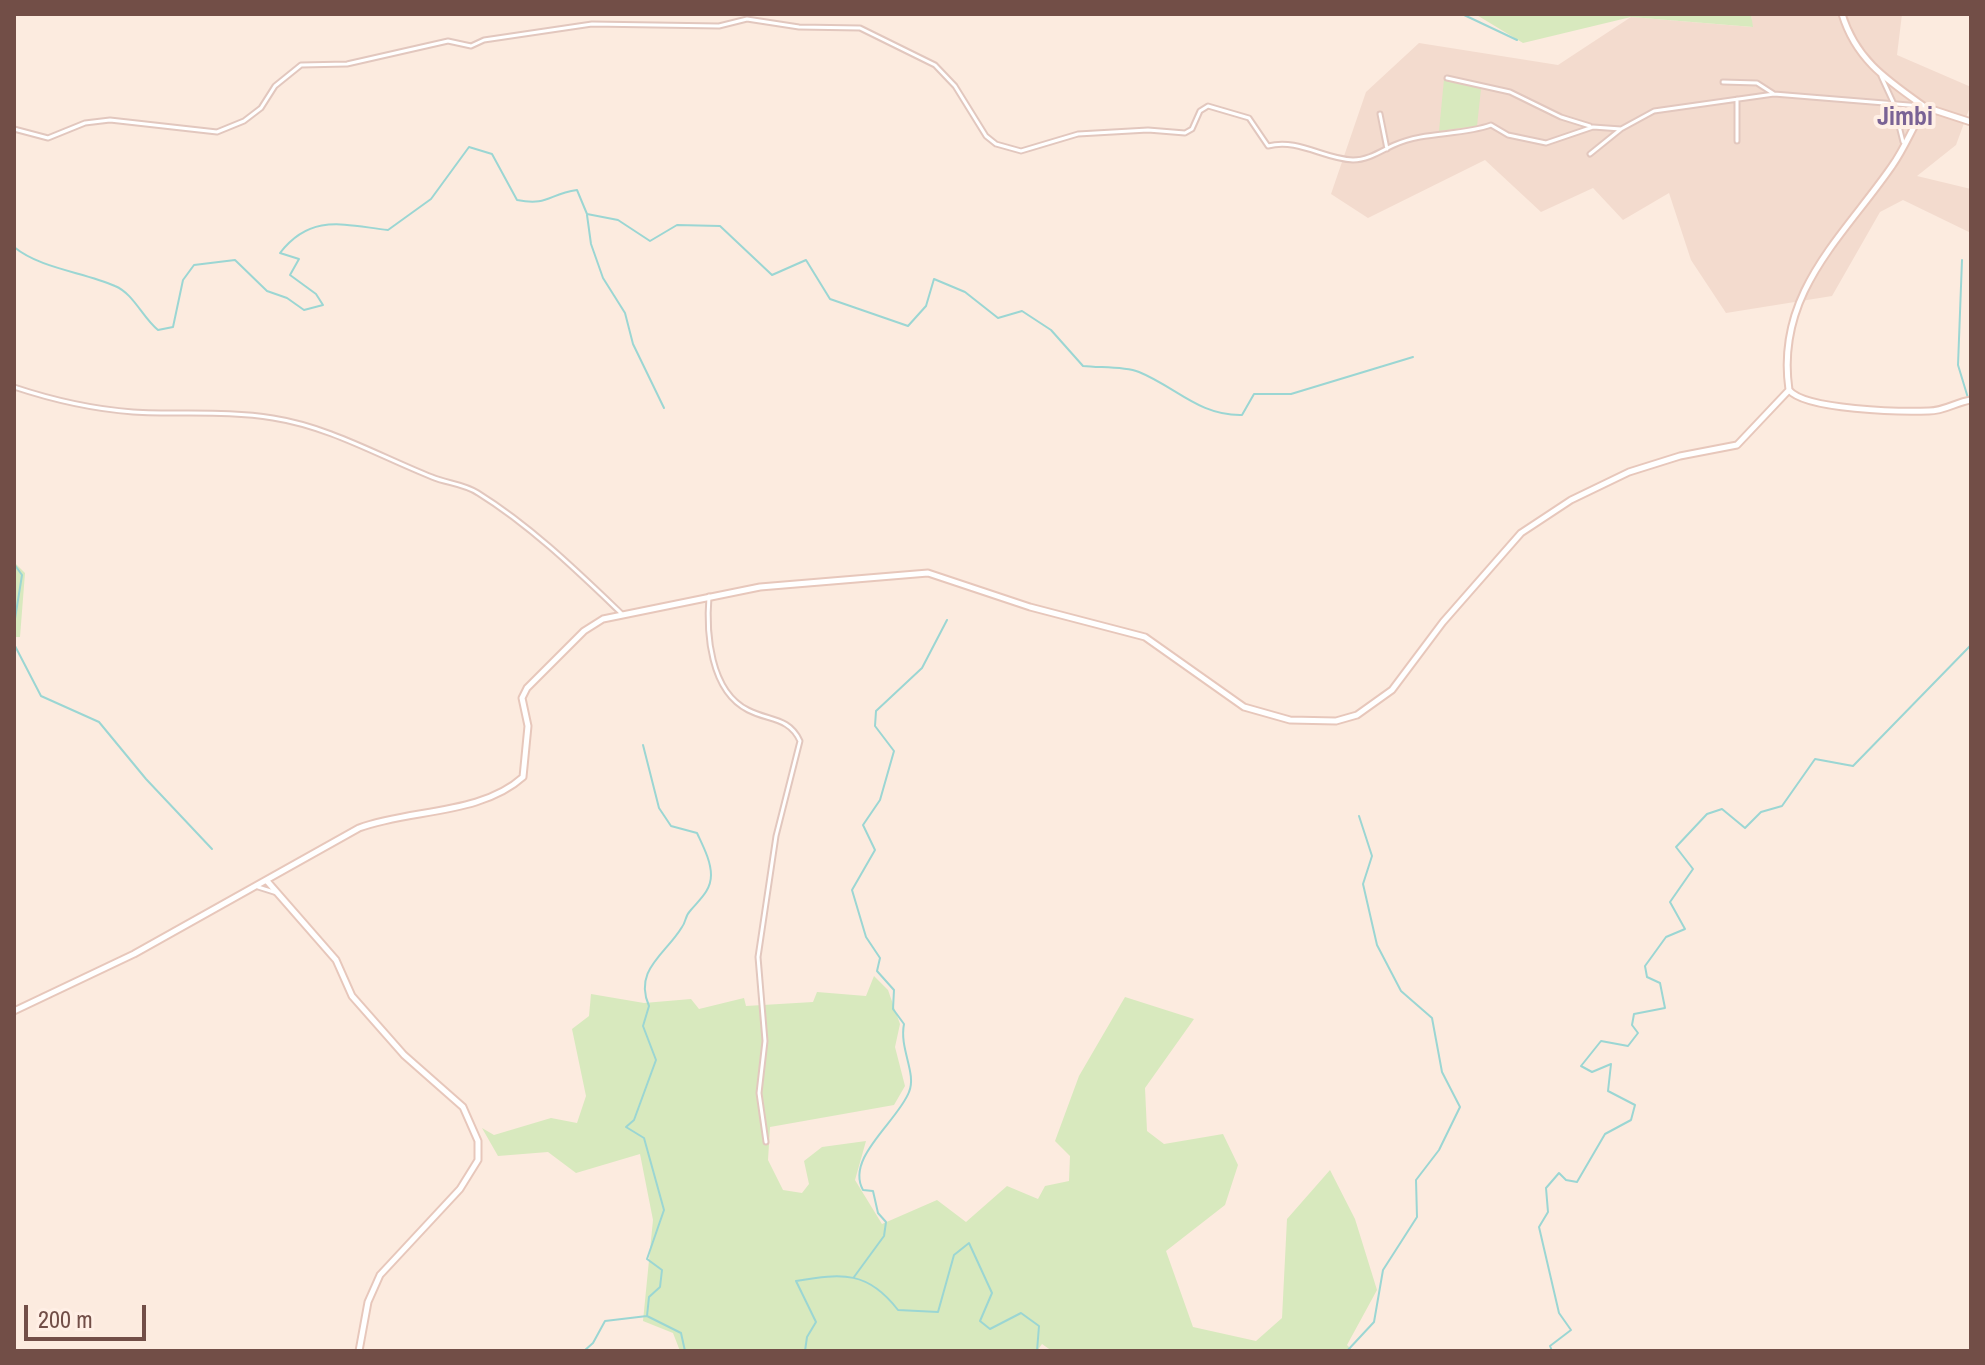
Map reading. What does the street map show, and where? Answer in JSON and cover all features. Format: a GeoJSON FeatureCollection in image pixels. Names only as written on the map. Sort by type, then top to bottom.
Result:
{"type":"FeatureCollection","features":[{"type":"Feature","properties":{"kind":"street"},"geometry":{"type":"LineString","coordinates":[[1842,14],[1850,38],[1881,76],[1893,102],[1903,142]]}},
{"type":"Feature","properties":{"kind":"street"},"geometry":{"type":"LineString","coordinates":[[14,129],[48,138],[85,123],[110,120],[217,132],[244,121],[266,103],[275,86],[289,72],[307,64],[347,64],[448,41],[471,46],[484,40],[571,25],[719,26],[747,19],[799,27],[860,28],[875,35],[935,65],[946,75],[986,136],[1009,149],[1021,151],[1078,134],[1148,130],[1185,133],[1192,129],[1200,111],[1208,106],[1249,118],[1268,146],[1280,143],[1337,159],[1358,160],[1417,137],[1476,130],[1491,125],[1508,135],[1546,143],[1593,127]]}},
{"type":"Feature","properties":{"kind":"street"},"geometry":{"type":"LineString","coordinates":[[1881,76],[1925,107]]}},
{"type":"Feature","properties":{"kind":"street"},"geometry":{"type":"LineString","coordinates":[[1447,78],[1510,92],[1561,117],[1593,127],[1621,129]]}},
{"type":"Feature","properties":{"kind":"street"},"geometry":{"type":"LineString","coordinates":[[1723,82],[1757,83],[1774,94]]}},
{"type":"Feature","properties":{"kind":"street"},"geometry":{"type":"LineString","coordinates":[[1590,154],[1621,129],[1654,111],[1774,94],[1893,102],[1925,107],[1971,122]]}},
{"type":"Feature","properties":{"kind":"street"},"geometry":{"type":"LineString","coordinates":[[1737,99],[1737,141]]}},
{"type":"Feature","properties":{"kind":"street"},"geometry":{"type":"LineString","coordinates":[[1925,107],[1903,142],[1895,162],[1830,245],[1805,290],[1793,326],[1787,376],[1789,390],[1807,402],[1928,411],[1950,408],[1968,400]]}},
{"type":"Feature","properties":{"kind":"street"},"geometry":{"type":"LineString","coordinates":[[1380,114],[1387,149]]}},
{"type":"Feature","properties":{"kind":"street"},"geometry":{"type":"LineString","coordinates":[[14,387],[84,406],[131,412],[203,410],[273,418],[331,433],[433,478],[479,493],[557,552],[579,578],[622,614]]}},
{"type":"Feature","properties":{"kind":"street"},"geometry":{"type":"LineString","coordinates":[[14,1011],[122,960],[359,828],[389,818],[477,801],[518,781],[523,777],[527,743],[522,698],[527,688],[584,631],[622,614],[781,584],[928,573],[1030,607],[1145,637],[1244,707],[1290,720],[1336,721],[1357,715],[1392,690],[1443,622],[1521,533],[1571,500],[1637,469],[1737,445],[1789,390]]}},
{"type":"Feature","properties":{"kind":"street"},"geometry":{"type":"LineString","coordinates":[[709,596],[710,651],[724,684],[748,710],[792,726],[800,741],[776,836],[758,957],[765,1041],[758,1077],[766,1142]]}},
{"type":"Feature","properties":{"kind":"street"},"geometry":{"type":"LineString","coordinates":[[267,881],[336,960],[352,996],[413,1064],[463,1107],[478,1141],[478,1160],[460,1189],[380,1275],[368,1302],[359,1351]]}},
{"type":"Feature","properties":{"kind":"street"},"geometry":{"type":"LineString","coordinates":[[254,887],[278,893]]}},
{"type":"Feature","properties":{"kind":"shaded area"},"geometry":{"type":"Polygon","coordinates":[[[1751,14],[1902,14],[1897,55],[1971,87],[1971,104],[1956,145],[1917,176],[1971,189],[1971,233],[1903,200],[1880,212],[1832,296],[1726,313],[1691,260],[1669,193],[1623,220],[1593,188],[1541,212],[1485,160],[1368,218],[1331,194],[1366,92],[1419,43],[1558,65],[1631,17],[1752,27],[1751,14]]]}},
{"type":"Feature","properties":{"kind":"green space"},"geometry":{"type":"Polygon","coordinates":[[[1475,14],[1751,14],[1753,27],[1631,17],[1523,43],[1475,14]]]}},
{"type":"Feature","properties":{"kind":"green space"},"geometry":{"type":"Polygon","coordinates":[[[1444,79],[1481,89],[1477,126],[1439,131],[1444,79]]]}},
{"type":"Feature","properties":{"kind":"green space"},"geometry":{"type":"Polygon","coordinates":[[[14,562],[25,573],[20,637],[14,637],[14,562]]]}},
{"type":"Feature","properties":{"kind":"green space"},"geometry":{"type":"Polygon","coordinates":[[[874,976],[888,990],[900,1024],[895,1047],[905,1086],[894,1105],[770,1127],[768,1160],[783,1190],[802,1193],[809,1184],[804,1161],[822,1147],[866,1141],[855,1180],[882,1224],[937,1200],[966,1222],[1007,1186],[1038,1199],[1045,1186],[1069,1181],[1070,1156],[1055,1141],[1079,1076],[1125,997],[1194,1019],[1145,1088],[1147,1131],[1164,1144],[1223,1134],[1238,1165],[1225,1205],[1166,1251],[1193,1327],[1256,1341],[1282,1318],[1287,1219],[1330,1170],[1355,1219],[1377,1290],[1347,1345],[1353,1351],[1052,1351],[1042,1344],[1037,1351],[680,1351],[673,1333],[643,1321],[653,1220],[640,1154],[576,1173],[548,1152],[498,1156],[482,1128],[494,1135],[551,1118],[577,1123],[586,1096],[572,1029],[589,1016],[591,994],[644,1003],[691,999],[699,1009],[744,998],[746,1006],[813,1002],[817,992],[866,996],[874,976]]]}},
{"type":"Feature","properties":{"kind":"waterway"},"geometry":{"type":"LineString","coordinates":[[1462,14],[1517,40]]}},
{"type":"Feature","properties":{"kind":"waterway"},"geometry":{"type":"LineString","coordinates":[[14,247],[37,260],[122,290],[158,330],[173,327],[183,280],[194,265],[235,260],[267,291],[287,298],[304,310],[323,305],[316,294],[290,275],[299,259],[280,253],[292,240],[316,227],[329,225],[388,230],[431,199],[469,147],[492,154],[517,200],[542,201],[577,190],[587,214],[618,220],[650,241],[677,225],[720,226],[772,275],[806,260],[830,299],[908,326],[926,306],[934,279],[965,292],[998,318],[1022,311],[1051,330],[1083,366],[1139,372],[1213,411],[1242,415],[1254,394],[1291,394],[1413,357]]}},
{"type":"Feature","properties":{"kind":"waterway"},"geometry":{"type":"LineString","coordinates":[[587,215],[591,244],[603,278],[625,313],[633,344],[664,408]]}},
{"type":"Feature","properties":{"kind":"waterway"},"geometry":{"type":"LineString","coordinates":[[1962,260],[1958,365],[1968,398]]}},
{"type":"Feature","properties":{"kind":"waterway"},"geometry":{"type":"LineString","coordinates":[[14,564],[22,575],[14,625]]}},
{"type":"Feature","properties":{"kind":"waterway"},"geometry":{"type":"LineString","coordinates":[[854,1277],[884,1236],[886,1222],[878,1213],[873,1191],[863,1190],[859,1178],[861,1165],[875,1140],[903,1103],[911,1085],[904,1024],[893,1009],[894,990],[877,971],[880,958],[866,937],[852,890],[875,850],[863,825],[880,800],[894,751],[875,726],[876,711],[922,668],[947,620]]}},
{"type":"Feature","properties":{"kind":"waterway"},"geometry":{"type":"LineString","coordinates":[[14,644],[41,696],[99,722],[146,779],[212,849]]}},
{"type":"Feature","properties":{"kind":"waterway"},"geometry":{"type":"LineString","coordinates":[[1552,1351],[1550,1346],[1571,1330],[1559,1313],[1539,1227],[1548,1212],[1546,1188],[1559,1173],[1566,1180],[1577,1182],[1605,1134],[1631,1120],[1635,1105],[1608,1091],[1611,1064],[1592,1072],[1581,1066],[1601,1041],[1628,1046],[1638,1033],[1632,1025],[1634,1014],[1665,1008],[1660,983],[1647,977],[1645,966],[1666,937],[1685,929],[1670,902],[1693,869],[1676,847],[1707,814],[1722,809],[1745,828],[1761,812],[1782,806],[1815,759],[1853,766],[1971,645]]}},
{"type":"Feature","properties":{"kind":"waterway"},"geometry":{"type":"LineString","coordinates":[[643,745],[659,808],[671,826],[697,833],[711,875],[707,891],[688,913],[675,937],[648,972],[645,982],[649,1006],[643,1026],[656,1060],[634,1120],[626,1127],[644,1138],[664,1210],[647,1259],[662,1270],[660,1287],[649,1297],[647,1316]]}},
{"type":"Feature","properties":{"kind":"waterway"},"geometry":{"type":"LineString","coordinates":[[1347,1351],[1374,1322],[1383,1270],[1417,1217],[1416,1180],[1439,1150],[1460,1107],[1442,1072],[1432,1018],[1401,991],[1377,945],[1363,884],[1372,856],[1359,816]]}},
{"type":"Feature","properties":{"kind":"waterway"},"geometry":{"type":"LineString","coordinates":[[805,1351],[807,1337],[816,1322],[796,1281],[841,1276],[853,1278],[876,1288],[898,1310],[938,1312],[954,1255],[969,1243],[992,1293],[980,1321],[990,1329],[1021,1313],[1039,1326],[1037,1351]]}},
{"type":"Feature","properties":{"kind":"waterway"},"geometry":{"type":"LineString","coordinates":[[584,1351],[593,1343],[605,1321],[647,1316],[681,1333],[685,1351]]}},
{"type":"Feature","properties":{"kind":"district","name":"Jimbi"},"geometry":{"type":"Point","coordinates":[1905,118]}}]}
